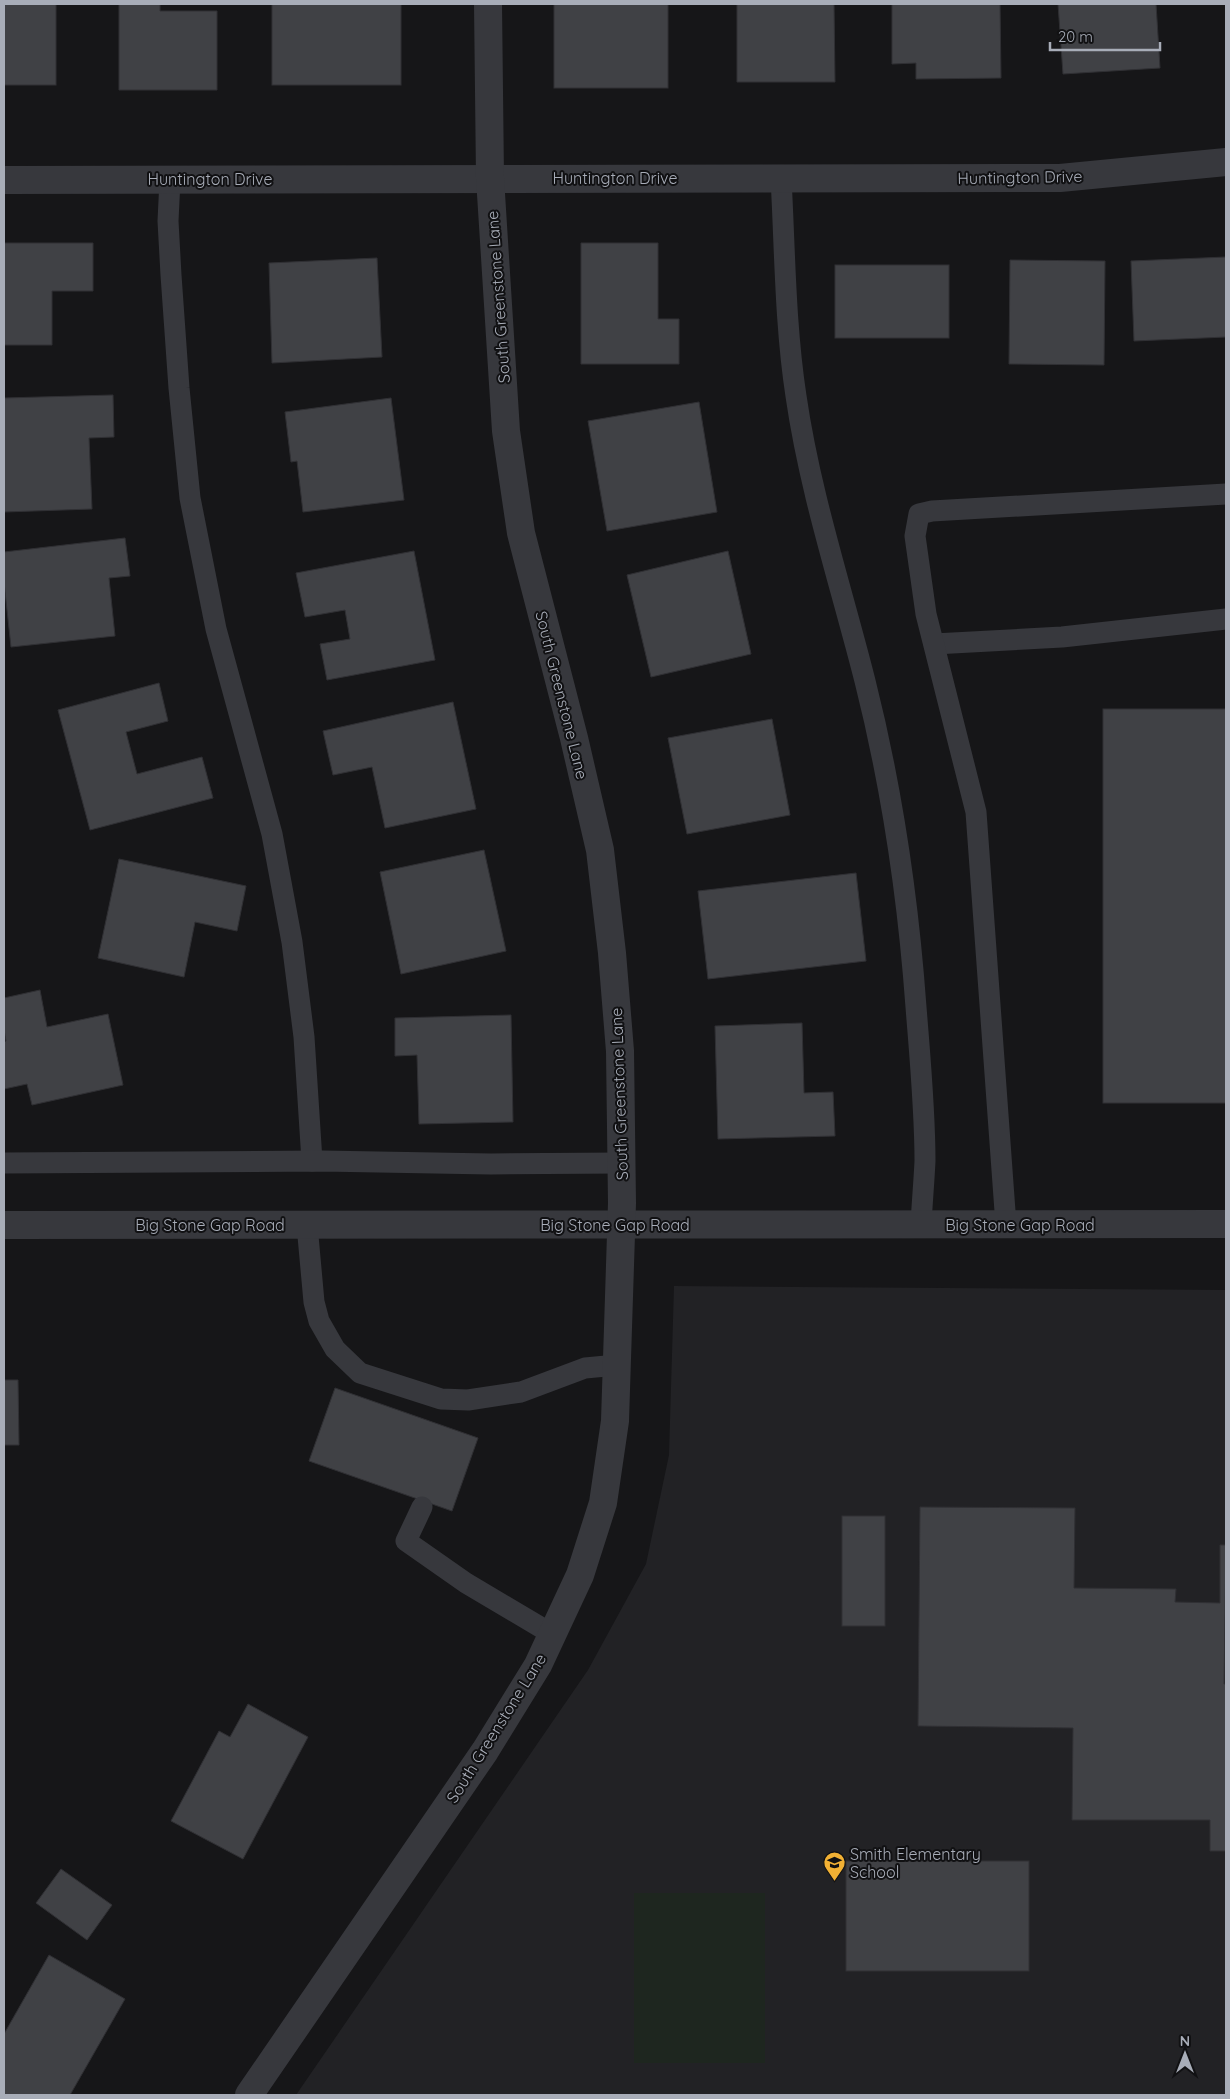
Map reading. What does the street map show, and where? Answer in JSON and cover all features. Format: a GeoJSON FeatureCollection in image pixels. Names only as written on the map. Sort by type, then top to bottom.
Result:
{"type":"FeatureCollection","features":[{"type":"Feature","properties":{"kind":"street","name":"South Greenstone Lane"},"geometry":{"type":"LineString","coordinates":[[249,2095],[485,1751],[538,1665],[580,1575],[603,1503],[615,1421],[621,1163],[620,1051],[612,953],[600,850],[574,738],[521,533],[506,431],[490,178],[488,4]]}},
{"type":"Feature","properties":{"kind":"street","name":"Huntington Drive"},"geometry":{"type":"LineString","coordinates":[[4,180],[1060,178],[1226,162]]}},
{"type":"Feature","properties":{"kind":"street","name":"Big Stone Gap Road"},"geometry":{"type":"LineString","coordinates":[[4,1225],[1226,1224]]}},
{"type":"Feature","properties":{"kind":"lane"},"geometry":{"type":"LineString","coordinates":[[781,178],[788,335],[806,454],[841,596],[865,682],[895,818],[912,950],[919,1044],[924,1161],[921,1225]]}},
{"type":"Feature","properties":{"kind":"lane"},"geometry":{"type":"LineString","coordinates":[[170,180],[168,221],[179,388],[190,498],[216,629],[272,834],[292,942],[304,1037],[312,1161]]}},
{"type":"Feature","properties":{"kind":"lane"},"geometry":{"type":"LineString","coordinates":[[1006,1225],[976,812],[926,614],[915,536],[919,514],[932,511],[1226,494]]}},
{"type":"Feature","properties":{"kind":"lane"},"geometry":{"type":"LineString","coordinates":[[934,644],[1062,637],[1226,619]]}},
{"type":"Feature","properties":{"kind":"lane"},"geometry":{"type":"LineString","coordinates":[[4,1163],[312,1161],[491,1164],[621,1163]]}},
{"type":"Feature","properties":{"kind":"lane"},"geometry":{"type":"LineString","coordinates":[[307,1225],[314,1302],[319,1321],[335,1349],[360,1373],[441,1400],[468,1400],[521,1392],[585,1368],[617,1365]]}},
{"type":"Feature","properties":{"kind":"lane"},"geometry":{"type":"LineString","coordinates":[[422,1507],[406,1541],[466,1583],[552,1634]]}},
{"type":"Feature","properties":{"kind":"shaded area","name":"Smith Elementary School"},"geometry":{"type":"Polygon","coordinates":[[[674,1286],[1226,1290],[1226,2095],[296,2095],[588,1670],[646,1564],[669,1455],[674,1286]]]}},
{"type":"Feature","properties":{"kind":"shaded area"},"geometry":{"type":"Polygon","coordinates":[[[634,1893],[765,1893],[765,2063],[634,2063],[634,1893]]]}},
{"type":"Feature","properties":{"kind":"building"},"geometry":{"type":"Polygon","coordinates":[[[4,4],[56,4],[56,85],[4,85],[4,4]]]}},
{"type":"Feature","properties":{"kind":"building"},"geometry":{"type":"Polygon","coordinates":[[[119,4],[160,4],[160,11],[217,11],[217,90],[119,90],[119,4]]]}},
{"type":"Feature","properties":{"kind":"building"},"geometry":{"type":"Polygon","coordinates":[[[272,4],[401,4],[401,85],[272,85],[272,4]]]}},
{"type":"Feature","properties":{"kind":"building"},"geometry":{"type":"Polygon","coordinates":[[[554,4],[668,4],[668,88],[554,88],[554,4]]]}},
{"type":"Feature","properties":{"kind":"building"},"geometry":{"type":"Polygon","coordinates":[[[737,4],[834,4],[835,82],[737,82],[737,4]]]}},
{"type":"Feature","properties":{"kind":"building"},"geometry":{"type":"Polygon","coordinates":[[[892,4],[1000,4],[1001,78],[916,79],[916,63],[892,64],[892,4]]]}},
{"type":"Feature","properties":{"kind":"building"},"geometry":{"type":"Polygon","coordinates":[[[1058,4],[1156,4],[1160,68],[1063,74],[1058,4]]]}},
{"type":"Feature","properties":{"kind":"building"},"geometry":{"type":"Polygon","coordinates":[[[4,243],[93,243],[93,291],[52,291],[52,345],[4,345],[4,243]]]}},
{"type":"Feature","properties":{"kind":"building"},"geometry":{"type":"Polygon","coordinates":[[[581,243],[658,243],[658,319],[679,319],[679,364],[581,364],[581,243]]]}},
{"type":"Feature","properties":{"kind":"building"},"geometry":{"type":"Polygon","coordinates":[[[1226,257],[1226,337],[1134,341],[1131,261],[1226,257]]]}},
{"type":"Feature","properties":{"kind":"building"},"geometry":{"type":"Polygon","coordinates":[[[377,258],[382,357],[272,363],[269,263],[377,258]]]}},
{"type":"Feature","properties":{"kind":"building"},"geometry":{"type":"Polygon","coordinates":[[[1010,260],[1105,261],[1104,365],[1009,364],[1010,260]]]}},
{"type":"Feature","properties":{"kind":"building"},"geometry":{"type":"Polygon","coordinates":[[[835,265],[949,265],[949,338],[835,338],[835,265]]]}},
{"type":"Feature","properties":{"kind":"building"},"geometry":{"type":"Polygon","coordinates":[[[113,395],[114,437],[89,438],[92,509],[4,512],[4,398],[113,395]]]}},
{"type":"Feature","properties":{"kind":"building"},"geometry":{"type":"Polygon","coordinates":[[[391,398],[404,500],[303,512],[297,461],[291,462],[285,412],[391,398]]]}},
{"type":"Feature","properties":{"kind":"building"},"geometry":{"type":"Polygon","coordinates":[[[699,402],[717,512],[607,531],[588,421],[699,402]]]}},
{"type":"Feature","properties":{"kind":"building"},"geometry":{"type":"Polygon","coordinates":[[[125,538],[130,576],[109,578],[115,636],[11,647],[4,582],[4,552],[125,538]]]}},
{"type":"Feature","properties":{"kind":"building"},"geometry":{"type":"Polygon","coordinates":[[[414,551],[435,660],[327,680],[320,644],[350,639],[345,610],[305,617],[296,573],[414,551]]]}},
{"type":"Feature","properties":{"kind":"building"},"geometry":{"type":"Polygon","coordinates":[[[728,551],[751,654],[651,677],[627,575],[728,551]]]}},
{"type":"Feature","properties":{"kind":"building"},"geometry":{"type":"Polygon","coordinates":[[[159,683],[168,721],[126,732],[137,774],[202,757],[213,798],[90,830],[58,710],[159,683]]]}},
{"type":"Feature","properties":{"kind":"building"},"geometry":{"type":"Polygon","coordinates":[[[453,702],[476,809],[385,828],[372,767],[333,775],[323,731],[453,702]]]}},
{"type":"Feature","properties":{"kind":"building"},"geometry":{"type":"Polygon","coordinates":[[[1103,709],[1226,709],[1226,1103],[1103,1103],[1103,709]]]}},
{"type":"Feature","properties":{"kind":"building"},"geometry":{"type":"Polygon","coordinates":[[[772,719],[790,815],[687,834],[668,738],[772,719]]]}},
{"type":"Feature","properties":{"kind":"building"},"geometry":{"type":"Polygon","coordinates":[[[484,850],[506,951],[401,974],[380,872],[484,850]]]}},
{"type":"Feature","properties":{"kind":"building"},"geometry":{"type":"Polygon","coordinates":[[[119,859],[246,886],[237,931],[195,922],[184,977],[98,958],[119,859]]]}},
{"type":"Feature","properties":{"kind":"building"},"geometry":{"type":"Polygon","coordinates":[[[856,873],[866,961],[708,979],[698,891],[856,873]]]}},
{"type":"Feature","properties":{"kind":"building"},"geometry":{"type":"Polygon","coordinates":[[[40,990],[47,1027],[108,1014],[123,1085],[32,1105],[27,1084],[4,1089],[4,1042],[6,1041],[4,998],[40,990]]]}},
{"type":"Feature","properties":{"kind":"building"},"geometry":{"type":"Polygon","coordinates":[[[511,1015],[513,1122],[419,1124],[417,1055],[395,1056],[395,1018],[511,1015]]]}},
{"type":"Feature","properties":{"kind":"building"},"geometry":{"type":"Polygon","coordinates":[[[802,1023],[804,1093],[833,1092],[835,1136],[718,1139],[715,1026],[802,1023]]]}},
{"type":"Feature","properties":{"kind":"building"},"geometry":{"type":"Polygon","coordinates":[[[4,1380],[18,1380],[19,1445],[4,1445],[4,1380]]]}},
{"type":"Feature","properties":{"kind":"building"},"geometry":{"type":"Polygon","coordinates":[[[335,1388],[478,1438],[452,1511],[309,1461],[335,1388]]]}},
{"type":"Feature","properties":{"kind":"building"},"geometry":{"type":"Polygon","coordinates":[[[920,1507],[1075,1508],[1074,1588],[1176,1589],[1175,1602],[1220,1603],[1220,1545],[1226,1545],[1224,1684],[1226,1684],[1226,1851],[1210,1851],[1210,1820],[1072,1820],[1073,1728],[918,1726],[920,1507]]]}},
{"type":"Feature","properties":{"kind":"building"},"geometry":{"type":"Polygon","coordinates":[[[842,1516],[885,1516],[885,1626],[842,1626],[842,1516]]]}},
{"type":"Feature","properties":{"kind":"building"},"geometry":{"type":"Polygon","coordinates":[[[248,1704],[308,1737],[243,1859],[171,1821],[219,1731],[230,1737],[248,1704]]]}},
{"type":"Feature","properties":{"kind":"building"},"geometry":{"type":"Polygon","coordinates":[[[846,1861],[1029,1861],[1029,1971],[846,1971],[846,1861]]]}},
{"type":"Feature","properties":{"kind":"building"},"geometry":{"type":"Polygon","coordinates":[[[61,1869],[112,1905],[87,1940],[36,1903],[61,1869]]]}},
{"type":"Feature","properties":{"kind":"building"},"geometry":{"type":"Polygon","coordinates":[[[49,1955],[125,1999],[70,2095],[4,2095],[4,2034],[49,1955]]]}},
{"type":"Feature","properties":{"kind":"place","name":"Smith Elementary School"},"geometry":{"type":"Point","coordinates":[834,1882]}}]}
